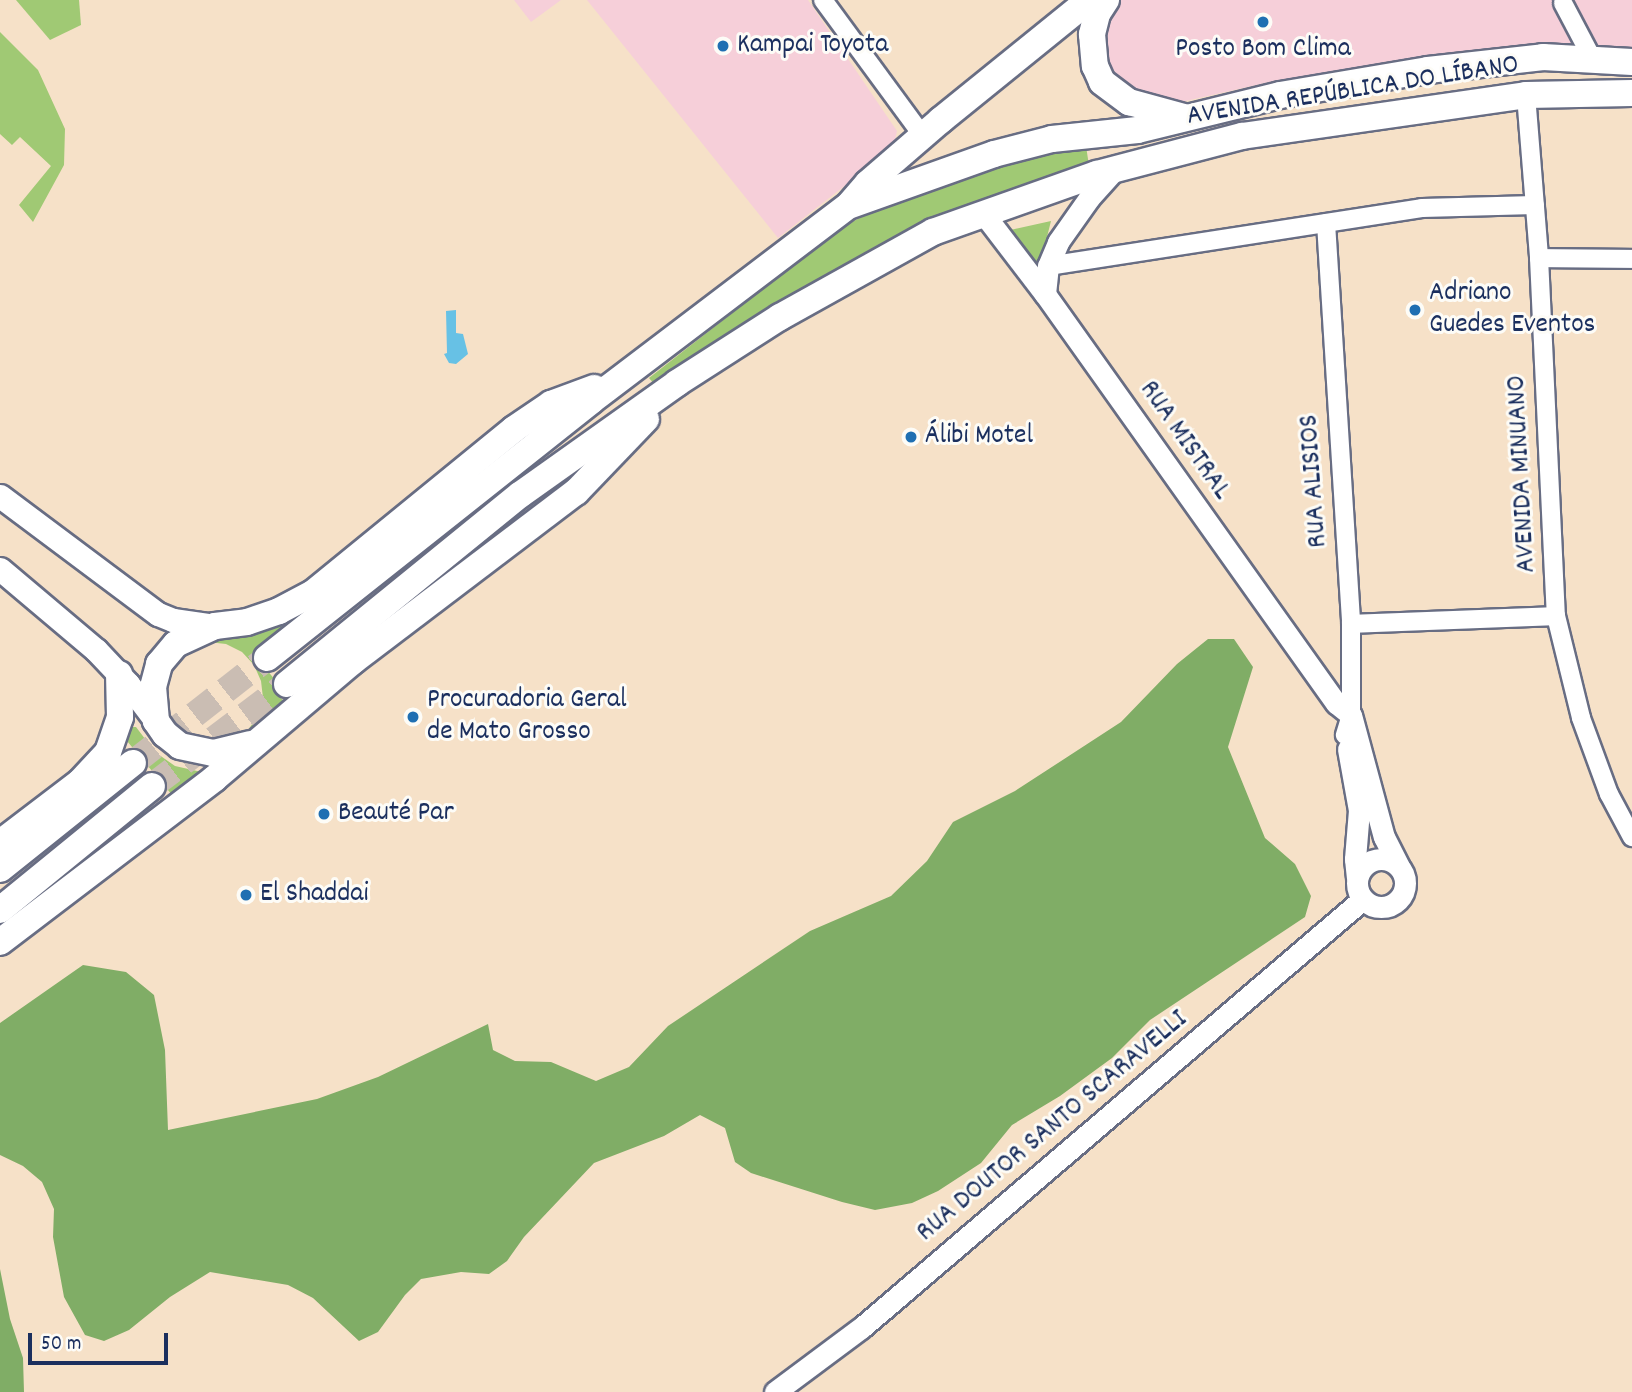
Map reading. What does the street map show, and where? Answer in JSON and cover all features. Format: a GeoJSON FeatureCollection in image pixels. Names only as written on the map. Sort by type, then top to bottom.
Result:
{"type":"FeatureCollection","features":[{"type":"Feature","properties":{"kind":"main road"},"geometry":{"type":"LineString","coordinates":[[267,658],[619,379],[849,205],[868,183],[932,128],[1089,0]]}},
{"type":"Feature","properties":{"kind":"main road"},"geometry":{"type":"LineString","coordinates":[[1106,0],[1097,13],[1092,34],[1095,66],[1102,82],[1116,95],[1129,102],[1186,117]]}},
{"type":"Feature","properties":{"kind":"main road","name":"AVENIDA REPÚBLICA DO LÍBANO"},"geometry":{"type":"LineString","coordinates":[[849,205],[994,154],[1052,139],[1138,130],[1280,95],[1428,69],[1543,57],[1632,62]]}},
{"type":"Feature","properties":{"kind":"main road","name":"AVENIDA REPÚBLICA DO LÍBANO"},"geometry":{"type":"LineString","coordinates":[[677,383],[780,317],[904,246],[983,213],[1115,169],[1242,136],[1526,95],[1632,93]]}},
{"type":"Feature","properties":{"kind":"main road"},"geometry":{"type":"LineString","coordinates":[[0,496],[158,614],[185,622],[215,625],[247,622],[279,611],[313,593],[514,429],[551,404],[619,379]]}},
{"type":"Feature","properties":{"kind":"main road"},"geometry":{"type":"LineString","coordinates":[[287,684],[521,494],[677,383]]}},
{"type":"Feature","properties":{"kind":"main road"},"geometry":{"type":"LineString","coordinates":[[0,942],[178,808],[353,661],[576,492],[621,447],[677,383]]}},
{"type":"Feature","properties":{"kind":"main road"},"geometry":{"type":"LineString","coordinates":[[0,569],[96,650],[180,746],[197,751],[228,752],[265,737]]}},
{"type":"Feature","properties":{"kind":"main road"},"geometry":{"type":"LineString","coordinates":[[156,721],[153,687],[159,664],[176,644],[215,625]]}},
{"type":"Feature","properties":{"kind":"main road"},"geometry":{"type":"LineString","coordinates":[[0,843],[80,782],[108,752],[120,717],[119,674]]}},
{"type":"Feature","properties":{"kind":"main road"},"geometry":{"type":"LineString","coordinates":[[0,869],[133,763]]}},
{"type":"Feature","properties":{"kind":"main road"},"geometry":{"type":"LineString","coordinates":[[0,910],[152,786]]}},
{"type":"Feature","properties":{"kind":"street"},"geometry":{"type":"LineString","coordinates":[[823,0],[932,128]]}},
{"type":"Feature","properties":{"kind":"street"},"geometry":{"type":"LineString","coordinates":[[1563,3],[1593,60]]}},
{"type":"Feature","properties":{"kind":"street","name":"AVENIDA MINUANO"},"geometry":{"type":"LineString","coordinates":[[1526,95],[1539,258],[1556,616],[1580,718],[1609,794],[1631,832]]}},
{"type":"Feature","properties":{"kind":"street"},"geometry":{"type":"LineString","coordinates":[[1045,294],[1048,267],[1071,221],[1115,169]]}},
{"type":"Feature","properties":{"kind":"street"},"geometry":{"type":"LineString","coordinates":[[1048,267],[1422,208],[1535,205]]}},
{"type":"Feature","properties":{"kind":"street","name":"RUA MISTRAL"},"geometry":{"type":"LineString","coordinates":[[983,213],[1045,294],[1344,718]]}},
{"type":"Feature","properties":{"kind":"street","name":"RUA ALISIOS"},"geometry":{"type":"LineString","coordinates":[[1326,223],[1351,624],[1344,718]]}},
{"type":"Feature","properties":{"kind":"street"},"geometry":{"type":"LineString","coordinates":[[1539,258],[1632,258]]}},
{"type":"Feature","properties":{"kind":"street"},"geometry":{"type":"LineString","coordinates":[[1351,624],[1556,616]]}},
{"type":"Feature","properties":{"kind":"street"},"geometry":{"type":"LineString","coordinates":[[1344,718],[1384,837],[1405,883],[1400,898],[1393,904],[1377,907],[1363,899],[1357,885],[1355,859],[1359,810],[1344,718]]}},
{"type":"Feature","properties":{"kind":"street"},"geometry":{"type":"LineString","coordinates":[[1357,877],[1360,870],[1371,860],[1387,859],[1399,866]]}},
{"type":"Feature","properties":{"kind":"street","name":"RUA DOUTOR SANTO SCARAVELLI"},"geometry":{"type":"LineString","coordinates":[[775,1392],[861,1328],[1363,899]]}},
{"type":"Feature","properties":{"kind":"shaded area"},"geometry":{"type":"Polygon","coordinates":[[[514,0],[561,0],[531,22],[514,0]]]}},
{"type":"Feature","properties":{"kind":"shaded area"},"geometry":{"type":"Polygon","coordinates":[[[587,0],[808,0],[897,131],[893,148],[778,238],[587,0]]]}},
{"type":"Feature","properties":{"kind":"shaded area"},"geometry":{"type":"Polygon","coordinates":[[[1121,0],[1632,0],[1632,54],[1490,48],[1364,71],[1279,80],[1168,105],[1156,104],[1113,78],[1104,59],[1102,39],[1109,10],[1121,0]]]}},
{"type":"Feature","properties":{"kind":"green space"},"geometry":{"type":"Polygon","coordinates":[[[16,0],[79,0],[81,25],[50,40],[16,0]]]}},
{"type":"Feature","properties":{"kind":"green space"},"geometry":{"type":"Polygon","coordinates":[[[0,32],[38,70],[65,129],[64,165],[33,222],[19,205],[51,166],[20,137],[12,145],[0,134],[0,32]]]}},
{"type":"Feature","properties":{"kind":"green space"},"geometry":{"type":"Polygon","coordinates":[[[1086,146],[1090,172],[819,281],[723,337],[655,385],[649,378],[842,227],[905,195],[986,168],[1086,146]]]}},
{"type":"Feature","properties":{"kind":"green space"},"geometry":{"type":"Polygon","coordinates":[[[1051,221],[1045,245],[1042,273],[1006,231],[1051,221]]]}},
{"type":"Feature","properties":{"kind":"green space"},"geometry":{"type":"Polygon","coordinates":[[[309,609],[255,655],[291,700],[254,728],[234,740],[248,730],[258,716],[263,698],[261,681],[254,665],[242,652],[226,644],[208,642],[191,647],[167,667],[163,719],[164,662],[182,647],[285,622],[309,609]]]}},
{"type":"Feature","properties":{"kind":"green space"},"geometry":{"type":"Polygon","coordinates":[[[1208,639],[1234,639],[1253,667],[1228,747],[1265,838],[1295,864],[1311,896],[1305,917],[1150,1020],[1112,1058],[1060,1096],[1012,1125],[981,1163],[938,1191],[912,1203],[875,1210],[751,1173],[735,1162],[725,1128],[700,1115],[664,1136],[594,1163],[524,1237],[507,1261],[489,1274],[461,1272],[421,1279],[405,1295],[378,1332],[359,1341],[313,1298],[288,1285],[210,1272],[170,1297],[129,1330],[104,1341],[85,1335],[64,1297],[53,1237],[54,1209],[42,1182],[23,1166],[0,1155],[0,1023],[83,965],[126,972],[154,995],[165,1050],[168,1130],[317,1099],[378,1077],[488,1024],[493,1050],[515,1061],[551,1062],[596,1081],[629,1067],[668,1026],[810,931],[891,896],[927,861],[953,822],[1015,791],[1121,722],[1177,664],[1208,639]]]}},
{"type":"Feature","properties":{"kind":"green space"},"geometry":{"type":"Polygon","coordinates":[[[130,727],[136,727],[155,752],[175,766],[206,773],[178,802],[127,741],[130,727]]]}},
{"type":"Feature","properties":{"kind":"green space"},"geometry":{"type":"Polygon","coordinates":[[[0,1269],[10,1319],[23,1358],[24,1392],[0,1392],[0,1269]]]}},
{"type":"Feature","properties":{"kind":"water"},"geometry":{"type":"Polygon","coordinates":[[[456,310],[456,333],[463,334],[468,354],[456,364],[449,363],[444,354],[447,353],[446,311],[456,310]]]}},
{"type":"Feature","properties":{"kind":"tunnel"},"geometry":{"type":"LineString","coordinates":[[133,763],[267,658]]}},
{"type":"Feature","properties":{"kind":"tunnel"},"geometry":{"type":"LineString","coordinates":[[152,786],[287,684]]}},
{"type":"Feature","properties":{"kind":"place","name":"Posto Bom Clima"},"geometry":{"type":"Point","coordinates":[1263,22]}},
{"type":"Feature","properties":{"kind":"place","name":"Kampai Toyota"},"geometry":{"type":"Point","coordinates":[723,46]}},
{"type":"Feature","properties":{"kind":"place","name":"Adriano Guedes Eventos"},"geometry":{"type":"Point","coordinates":[1415,310]}},
{"type":"Feature","properties":{"kind":"place","name":"Álibi Motel"},"geometry":{"type":"Point","coordinates":[911,437]}},
{"type":"Feature","properties":{"kind":"place","name":"Procuradoria Geral de Mato Grosso"},"geometry":{"type":"Point","coordinates":[413,717]}},
{"type":"Feature","properties":{"kind":"place","name":"Beauté Par"},"geometry":{"type":"Point","coordinates":[324,814]}},
{"type":"Feature","properties":{"kind":"place","name":"El Shaddai"},"geometry":{"type":"Point","coordinates":[246,895]}}]}
